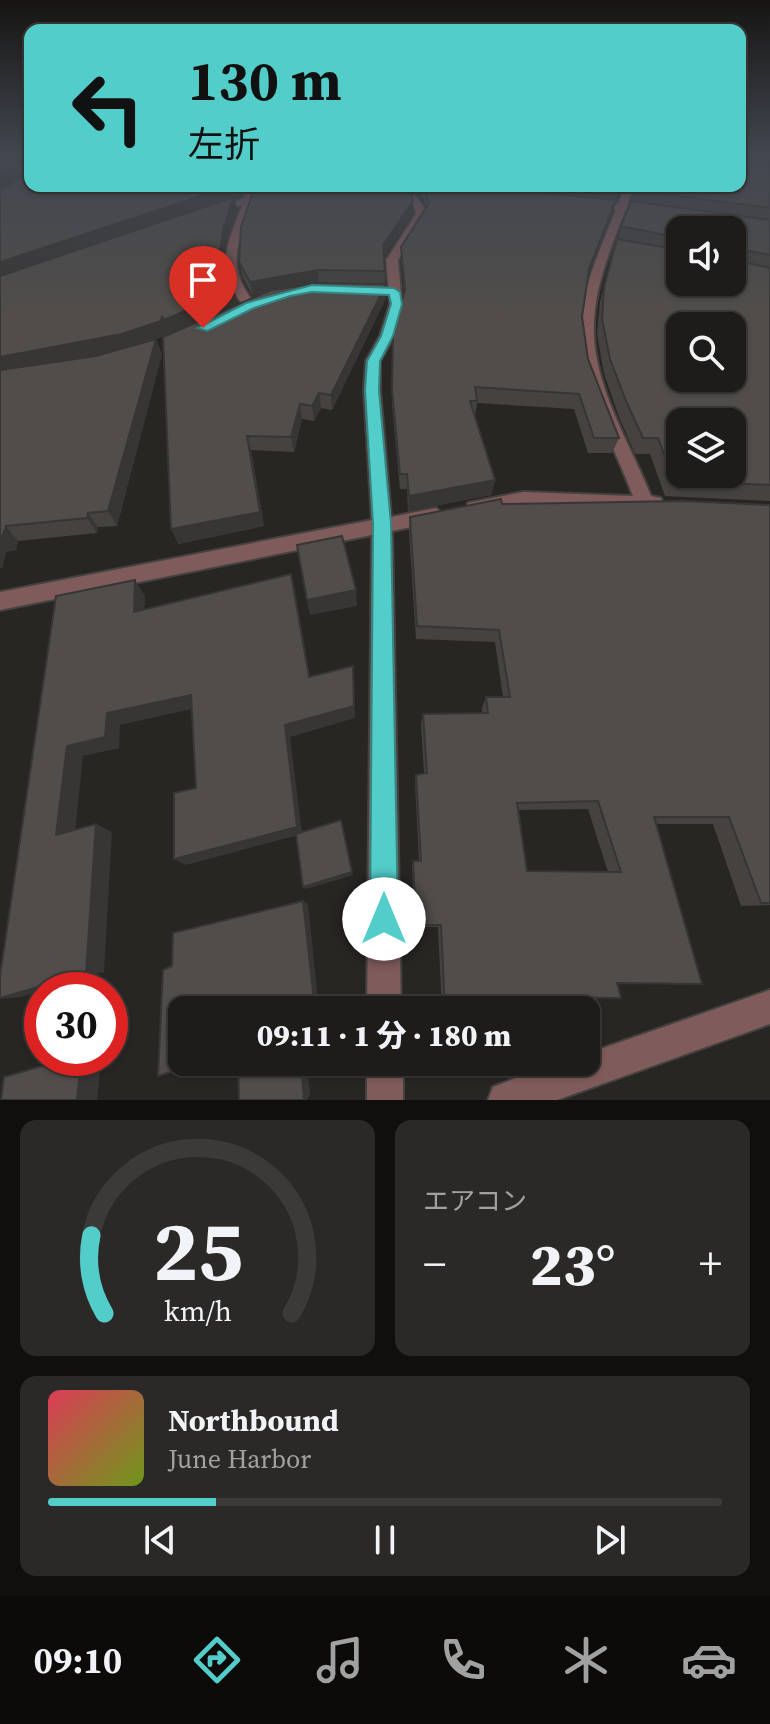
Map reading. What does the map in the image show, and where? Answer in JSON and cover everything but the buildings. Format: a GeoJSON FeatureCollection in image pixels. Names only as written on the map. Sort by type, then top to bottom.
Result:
{"type":"FeatureCollection","features":[{"type":"Feature","properties":{"kind":"street"},"geometry":{"type":"LineString","coordinates":[[192,219],[216,207]]}},
{"type":"Feature","properties":{"kind":"street"},"geometry":{"type":"LineString","coordinates":[[236,312],[256,303],[231,281],[228,267],[244,207]]}},
{"type":"Feature","properties":{"kind":"street"},"geometry":{"type":"LineString","coordinates":[[384,996],[382,524],[373,361],[387,336],[396,304],[386,291],[392,260],[421,214],[419,207]]}},
{"type":"Feature","properties":{"kind":"street"},"geometry":{"type":"LineString","coordinates":[[622,207],[586,332],[588,346],[645,503]]}},
{"type":"Feature","properties":{"kind":"street"},"geometry":{"type":"LineString","coordinates":[[624,207],[665,214]]}},
{"type":"Feature","properties":{"kind":"street"},"geometry":{"type":"LineString","coordinates":[[0,601],[382,524],[523,499],[676,505]]}},
{"type":"Feature","properties":{"kind":"street"},"geometry":{"type":"LineString","coordinates":[[506,1100],[770,1007]]}},
{"type":"Feature","properties":{"kind":"street"},"geometry":{"type":"LineString","coordinates":[[385,1076],[385,1100]]}},
{"type":"Feature","properties":{"kind":"route"},"geometry":{"type":"LineString","coordinates":[[203,328],[250,305],[312,288],[394,292],[396,304],[387,336],[373,361],[372,390],[382,524],[384,919]]}}]}
